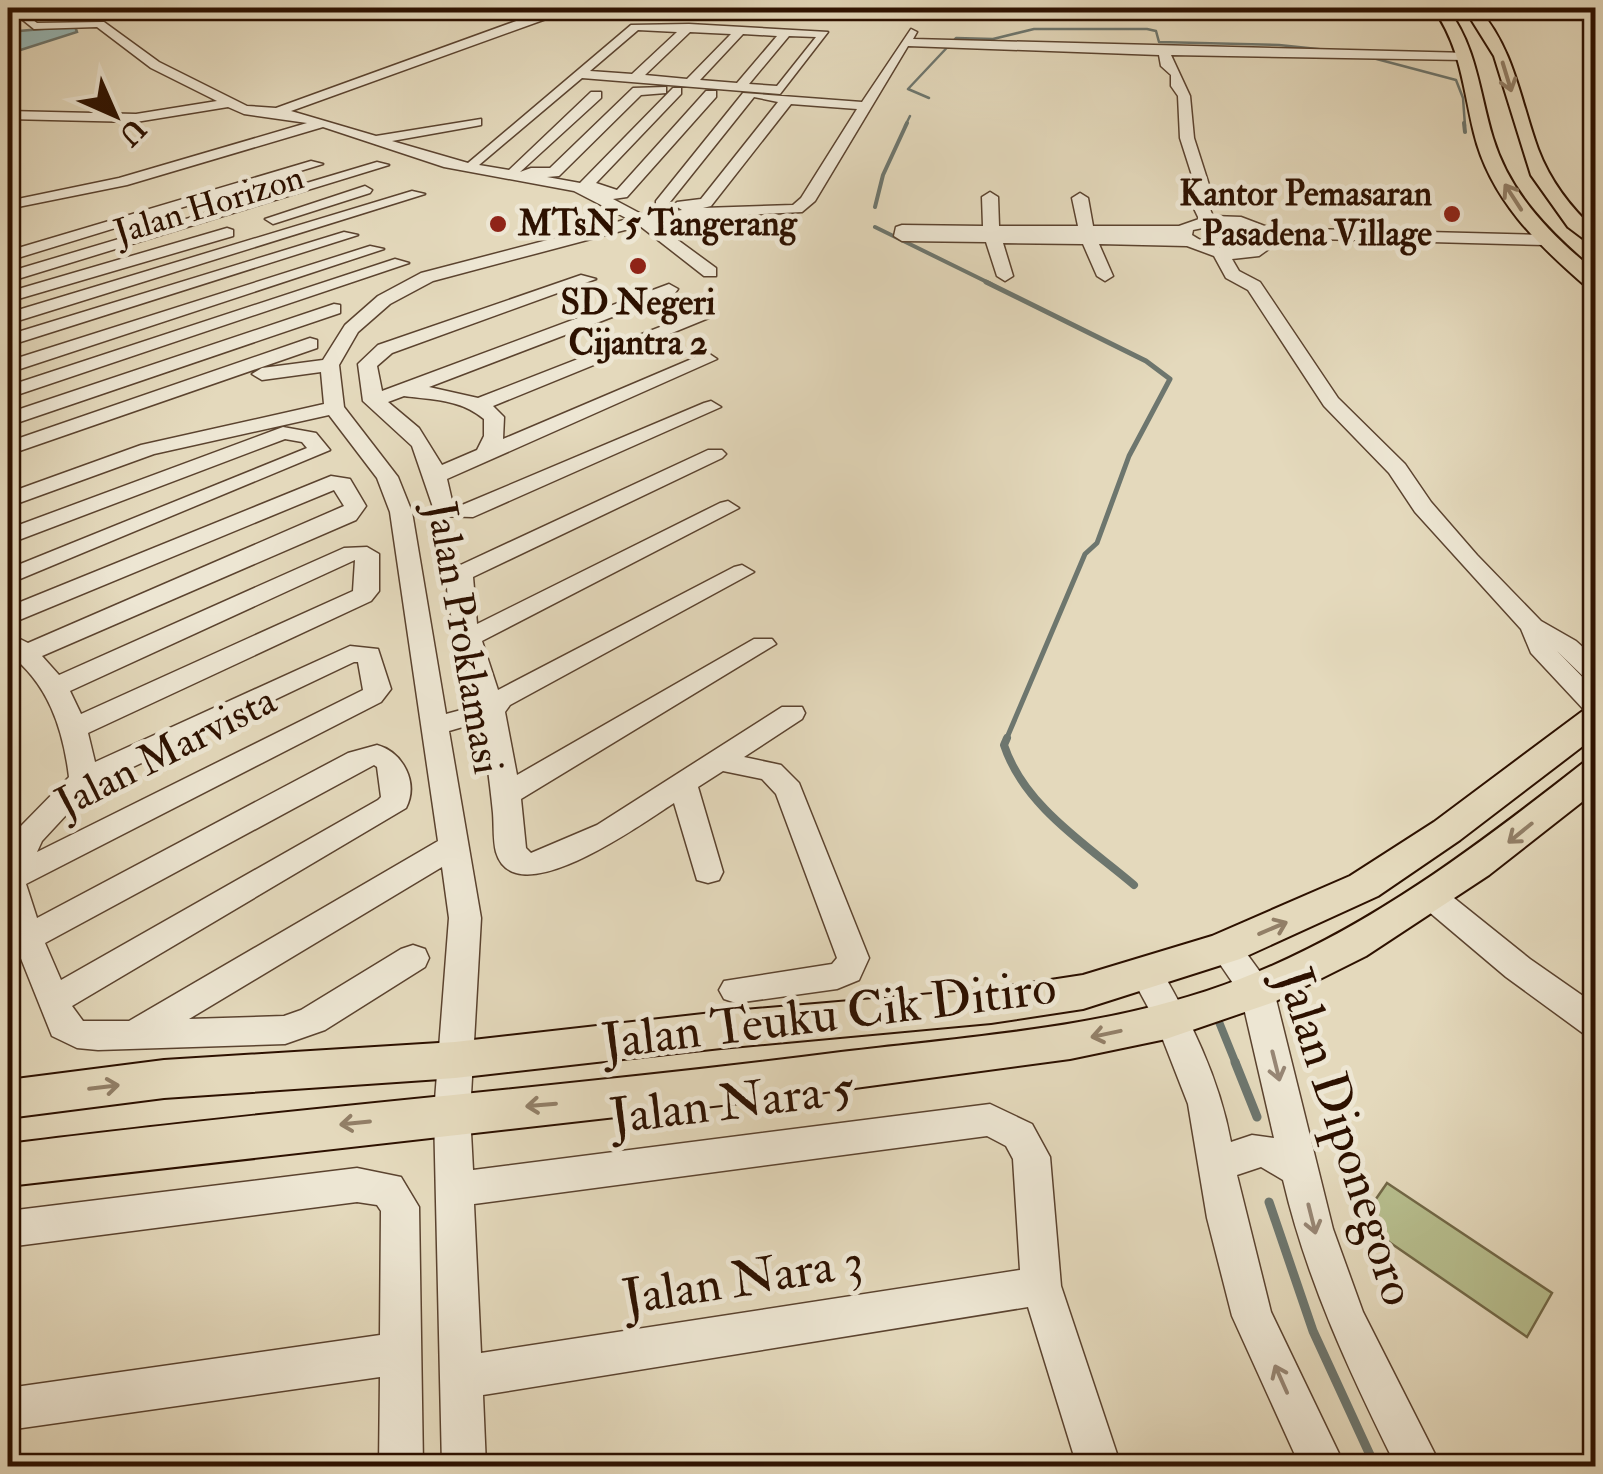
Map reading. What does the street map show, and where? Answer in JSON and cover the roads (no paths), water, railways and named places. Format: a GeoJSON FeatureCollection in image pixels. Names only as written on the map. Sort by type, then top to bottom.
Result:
{"type":"FeatureCollection","features":[{"type":"Feature","properties":{"kind":"main road"},"geometry":{"type":"LineString","coordinates":[[1440,8],[1460,34],[1488,150],[1500,179],[1546,240],[1596,283]]}},
{"type":"Feature","properties":{"kind":"main road"},"geometry":{"type":"LineString","coordinates":[[1472,8],[1494,36],[1531,154],[1560,204],[1596,242]]}},
{"type":"Feature","properties":{"kind":"main road"},"geometry":{"type":"LineString","coordinates":[[1488,150],[1531,154]]}},
{"type":"Feature","properties":{"kind":"main road","name":"Jalan Teuku Cik Ditiro"},"geometry":{"type":"LineString","coordinates":[[8,1099],[164,1079],[455,1060],[721,1030],[992,1006],[1084,992],[1225,948],[1364,886],[1448,832],[1596,718]]}},
{"type":"Feature","properties":{"kind":"main road","name":"Jalan Teuku Cik Ditiro"},"geometry":{"type":"LineString","coordinates":[[8,1165],[152,1144],[726,1088],[1014,1052],[1172,1019],[1256,991],[1348,948],[1433,898],[1596,772]]}},
{"type":"Feature","properties":{"kind":"street"},"geometry":{"type":"LineString","coordinates":[[10,8],[34,26],[100,24],[155,65],[229,110]]}},
{"type":"Feature","properties":{"kind":"street"},"geometry":{"type":"LineString","coordinates":[[277,112],[542,18],[559,8]]}},
{"type":"Feature","properties":{"kind":"street"},"geometry":{"type":"LineString","coordinates":[[474,162],[640,25],[787,31],[822,34],[706,202],[660,204],[735,92],[787,31]]}},
{"type":"Feature","properties":{"kind":"street"},"geometry":{"type":"LineString","coordinates":[[596,95],[515,169],[554,174],[690,27]]}},
{"type":"Feature","properties":{"kind":"street"},"geometry":{"type":"LineString","coordinates":[[735,92],[622,194],[612,195],[587,184],[742,30]]}},
{"type":"Feature","properties":{"kind":"street"},"geometry":{"type":"LineString","coordinates":[[8,538],[266,431],[334,408],[330,365],[352,330],[384,300],[427,277],[641,220],[690,213],[797,208],[807,201],[908,37],[1164,49],[1464,54]]}},
{"type":"Feature","properties":{"kind":"street"},"geometry":{"type":"LineString","coordinates":[[1177,74],[1186,67],[1181,48]]}},
{"type":"Feature","properties":{"kind":"street"},"geometry":{"type":"LineString","coordinates":[[1164,49],[1167,66],[1177,74]]}},
{"type":"Feature","properties":{"kind":"street"},"geometry":{"type":"LineString","coordinates":[[580,74],[635,88]]}},
{"type":"Feature","properties":{"kind":"street"},"geometry":{"type":"LineString","coordinates":[[1177,74],[1177,86],[1184,96],[1187,138],[1202,188],[1198,198],[1207,220]]}},
{"type":"Feature","properties":{"kind":"street"},"geometry":{"type":"LineString","coordinates":[[558,92],[596,95],[635,88],[683,88],[867,104]]}},
{"type":"Feature","properties":{"kind":"street"},"geometry":{"type":"LineString","coordinates":[[683,88],[735,92]]}},
{"type":"Feature","properties":{"kind":"street"},"geometry":{"type":"LineString","coordinates":[[8,115],[136,118],[229,110],[277,112],[324,122],[448,164],[578,187],[641,220],[710,272]]}},
{"type":"Feature","properties":{"kind":"street"},"geometry":{"type":"LineString","coordinates":[[8,205],[108,186],[324,122]]}},
{"type":"Feature","properties":{"kind":"street"},"geometry":{"type":"LineString","coordinates":[[377,139],[476,122]]}},
{"type":"Feature","properties":{"kind":"street"},"geometry":{"type":"LineString","coordinates":[[449,159],[501,140]]}},
{"type":"Feature","properties":{"kind":"street"},"geometry":{"type":"LineString","coordinates":[[266,142],[283,149]]}},
{"type":"Feature","properties":{"kind":"street"},"geometry":{"type":"LineString","coordinates":[[8,256],[306,154]]}},
{"type":"Feature","properties":{"kind":"street"},"geometry":{"type":"LineString","coordinates":[[223,155],[280,197],[427,277]]}},
{"type":"Feature","properties":{"kind":"street"},"geometry":{"type":"LineString","coordinates":[[131,201],[204,181],[331,160]]}},
{"type":"Feature","properties":{"kind":"street"},"geometry":{"type":"LineString","coordinates":[[330,365],[178,390],[143,374],[48,307],[17,294],[8,277],[382,165]]}},
{"type":"Feature","properties":{"kind":"street","name":"Jalan Horizon"},"geometry":{"type":"LineString","coordinates":[[17,294],[391,182]]}},
{"type":"Feature","properties":{"kind":"street"},"geometry":{"type":"LineString","coordinates":[[1202,188],[1218,198],[1228,220]]}},
{"type":"Feature","properties":{"kind":"street"},"geometry":{"type":"LineString","coordinates":[[8,319],[417,194]]}},
{"type":"Feature","properties":{"kind":"street"},"geometry":{"type":"LineString","coordinates":[[990,198],[992,234],[1005,276]]}},
{"type":"Feature","properties":{"kind":"street"},"geometry":{"type":"LineString","coordinates":[[1080,198],[1087,235],[1105,276]]}},
{"type":"Feature","properties":{"kind":"street"},"geometry":{"type":"LineString","coordinates":[[1186,236],[1193,223],[1228,220],[1270,237],[1546,240]]}},
{"type":"Feature","properties":{"kind":"street"},"geometry":{"type":"LineString","coordinates":[[902,233],[1186,236],[1220,252],[1263,249],[1270,237]]}},
{"type":"Feature","properties":{"kind":"street"},"geometry":{"type":"LineString","coordinates":[[8,342],[350,235]]}},
{"type":"Feature","properties":{"kind":"street"},"geometry":{"type":"LineString","coordinates":[[8,367],[376,249]]}},
{"type":"Feature","properties":{"kind":"street"},"geometry":{"type":"LineString","coordinates":[[1220,252],[1232,274],[1254,286],[1331,402],[1398,470],[1423,507],[1532,626],[1567,646],[1596,674]]}},
{"type":"Feature","properties":{"kind":"street"},"geometry":{"type":"LineString","coordinates":[[1247,252],[1258,274],[1254,286]]}},
{"type":"Feature","properties":{"kind":"street"},"geometry":{"type":"LineString","coordinates":[[8,392],[400,263]]}},
{"type":"Feature","properties":{"kind":"street"},"geometry":{"type":"LineString","coordinates":[[586,280],[385,349],[367,364],[373,400],[391,445],[435,476],[444,511],[465,512],[711,407]]}},
{"type":"Feature","properties":{"kind":"street"},"geometry":{"type":"LineString","coordinates":[[373,400],[669,289]]}},
{"type":"Feature","properties":{"kind":"street"},"geometry":{"type":"LineString","coordinates":[[8,420],[334,309]]}},
{"type":"Feature","properties":{"kind":"street"},"geometry":{"type":"LineString","coordinates":[[480,404],[708,316]]}},
{"type":"Feature","properties":{"kind":"street"},"geometry":{"type":"LineString","coordinates":[[8,449],[310,344]]}},
{"type":"Feature","properties":{"kind":"street"},"geometry":{"type":"LineString","coordinates":[[435,476],[708,359]]}},
{"type":"Feature","properties":{"kind":"street"},"geometry":{"type":"LineString","coordinates":[[400,390],[459,397],[480,404],[494,418],[494,436],[484,454]]}},
{"type":"Feature","properties":{"kind":"street","name":"Jalan Proklamasi"},"geometry":{"type":"LineString","coordinates":[[334,408],[391,445],[387,477],[401,512],[465,918],[452,1113],[464,1466]]}},
{"type":"Feature","properties":{"kind":"street"},"geometry":{"type":"LineString","coordinates":[[8,500],[148,449],[266,431],[309,437],[319,449],[314,455],[8,577]]}},
{"type":"Feature","properties":{"kind":"street"},"geometry":{"type":"LineString","coordinates":[[715,454],[462,572],[458,583],[469,638],[493,701],[508,793],[511,852],[525,866],[540,863],[607,832],[792,713]]}},
{"type":"Feature","properties":{"kind":"street"},"geometry":{"type":"LineString","coordinates":[[8,616],[331,483],[342,484],[355,506],[348,515],[17,647],[54,688],[76,727],[83,779],[30,834],[9,878],[26,938],[64,1026],[77,1034],[286,1030],[312,1020],[414,958]]}},
{"type":"Feature","properties":{"kind":"street"},"geometry":{"type":"LineString","coordinates":[[469,638],[728,508]]}},
{"type":"Feature","properties":{"kind":"street"},"geometry":{"type":"LineString","coordinates":[[54,688],[352,553],[367,554],[367,590],[362,596],[76,727]]}},
{"type":"Feature","properties":{"kind":"street"},"geometry":{"type":"LineString","coordinates":[[433,718],[493,701],[742,572]]}},
{"type":"Feature","properties":{"kind":"street"},"geometry":{"type":"LineString","coordinates":[[1532,626],[1540,648],[1596,707]]}},
{"type":"Feature","properties":{"kind":"street"},"geometry":{"type":"LineString","coordinates":[[508,793],[764,644]]}},
{"type":"Feature","properties":{"kind":"street","name":"Jalan Marvista"},"geometry":{"type":"LineString","coordinates":[[9,878],[372,696],[377,685],[369,655],[350,654],[83,779]]}},
{"type":"Feature","properties":{"kind":"street"},"geometry":{"type":"LineString","coordinates":[[26,938],[358,760],[377,754],[390,762],[396,801],[54,1002]]}},
{"type":"Feature","properties":{"kind":"street"},"geometry":{"type":"LineString","coordinates":[[718,760],[771,772],[789,790],[852,958],[847,971],[837,976],[736,990]]}},
{"type":"Feature","properties":{"kind":"street"},"geometry":{"type":"LineString","coordinates":[[682,783],[708,872]]}},
{"type":"Feature","properties":{"kind":"street"},"geometry":{"type":"LineString","coordinates":[[137,1034],[453,846]]}},
{"type":"Feature","properties":{"kind":"street"},"geometry":{"type":"LineString","coordinates":[[1433,898],[1518,968],[1596,1024]]}},
{"type":"Feature","properties":{"kind":"street","name":"Jalan Diponegoro"},"geometry":{"type":"LineString","coordinates":[[1225,948],[1256,991],[1314,1229],[1346,1320],[1420,1466]]}},
{"type":"Feature","properties":{"kind":"street"},"geometry":{"type":"LineString","coordinates":[[1146,972],[1172,1019],[1206,1104],[1226,1218],[1252,1316],[1323,1466]]}},
{"type":"Feature","properties":{"kind":"street","name":"Jalan Nara 5"},"geometry":{"type":"LineString","coordinates":[[454,1190],[990,1120],[1019,1135],[1032,1157],[1041,1286]]}},
{"type":"Feature","properties":{"kind":"street"},"geometry":{"type":"LineString","coordinates":[[1218,1166],[1245,1150],[1271,1150],[1302,1172]]}},
{"type":"Feature","properties":{"kind":"street"},"geometry":{"type":"LineString","coordinates":[[8,1229],[357,1185],[388,1189],[400,1206],[401,1466]]}},
{"type":"Feature","properties":{"kind":"street"},"geometry":{"type":"LineString","coordinates":[[1041,1286],[1099,1466]]}},
{"type":"Feature","properties":{"kind":"street","name":"Jalan Nara 3"},"geometry":{"type":"LineString","coordinates":[[462,1377],[1041,1286]]}},
{"type":"Feature","properties":{"kind":"street"},"geometry":{"type":"LineString","coordinates":[[8,1409],[401,1354]]}},
{"type":"Feature","properties":{"kind":"water"},"geometry":{"type":"Polygon","coordinates":[[[75,26],[77,32],[8,54],[8,32],[75,26]]]}},
{"type":"Feature","properties":{"kind":"waterway"},"geometry":{"type":"LineString","coordinates":[[929,98],[908,89],[956,38],[993,39],[1034,29],[1147,29],[1156,31],[1159,42],[1279,45],[1337,51]]}},
{"type":"Feature","properties":{"kind":"waterway"},"geometry":{"type":"LineString","coordinates":[[1369,57],[1456,80],[1463,98],[1465,126]]}},
{"type":"Feature","properties":{"kind":"waterway"},"geometry":{"type":"LineString","coordinates":[[905,126],[910,116]]}},
{"type":"Feature","properties":{"kind":"waterway"},"geometry":{"type":"LineString","coordinates":[[875,207],[883,175],[907,123]]}},
{"type":"Feature","properties":{"kind":"waterway"},"geometry":{"type":"LineString","coordinates":[[1464,123],[1465,132]]}},
{"type":"Feature","properties":{"kind":"waterway"},"geometry":{"type":"LineString","coordinates":[[875,227],[991,284]]}},
{"type":"Feature","properties":{"kind":"waterway"},"geometry":{"type":"LineString","coordinates":[[986,282],[1146,361],[1170,379],[1129,456],[1097,543],[1085,554],[1006,740]]}},
{"type":"Feature","properties":{"kind":"waterway"},"geometry":{"type":"LineString","coordinates":[[1007,738],[1004,745],[1013,767],[1042,806],[1134,885]]}},
{"type":"Feature","properties":{"kind":"waterway"},"geometry":{"type":"LineString","coordinates":[[1217,1017],[1236,1064]]}},
{"type":"Feature","properties":{"kind":"waterway"},"geometry":{"type":"LineString","coordinates":[[1235,1062],[1257,1117]]}},
{"type":"Feature","properties":{"kind":"waterway"},"geometry":{"type":"LineString","coordinates":[[1269,1202],[1313,1331],[1370,1455]]}},
{"type":"Feature","properties":{"kind":"place","name":"Kantor Pemasaran Pasadena Village"},"geometry":{"type":"Point","coordinates":[1452,214]}},
{"type":"Feature","properties":{"kind":"place","name":"MTsN 5 Tangerang"},"geometry":{"type":"Point","coordinates":[498,224]}},
{"type":"Feature","properties":{"kind":"place","name":"SD Negeri Cijantra 2"},"geometry":{"type":"Point","coordinates":[638,266]}}]}
